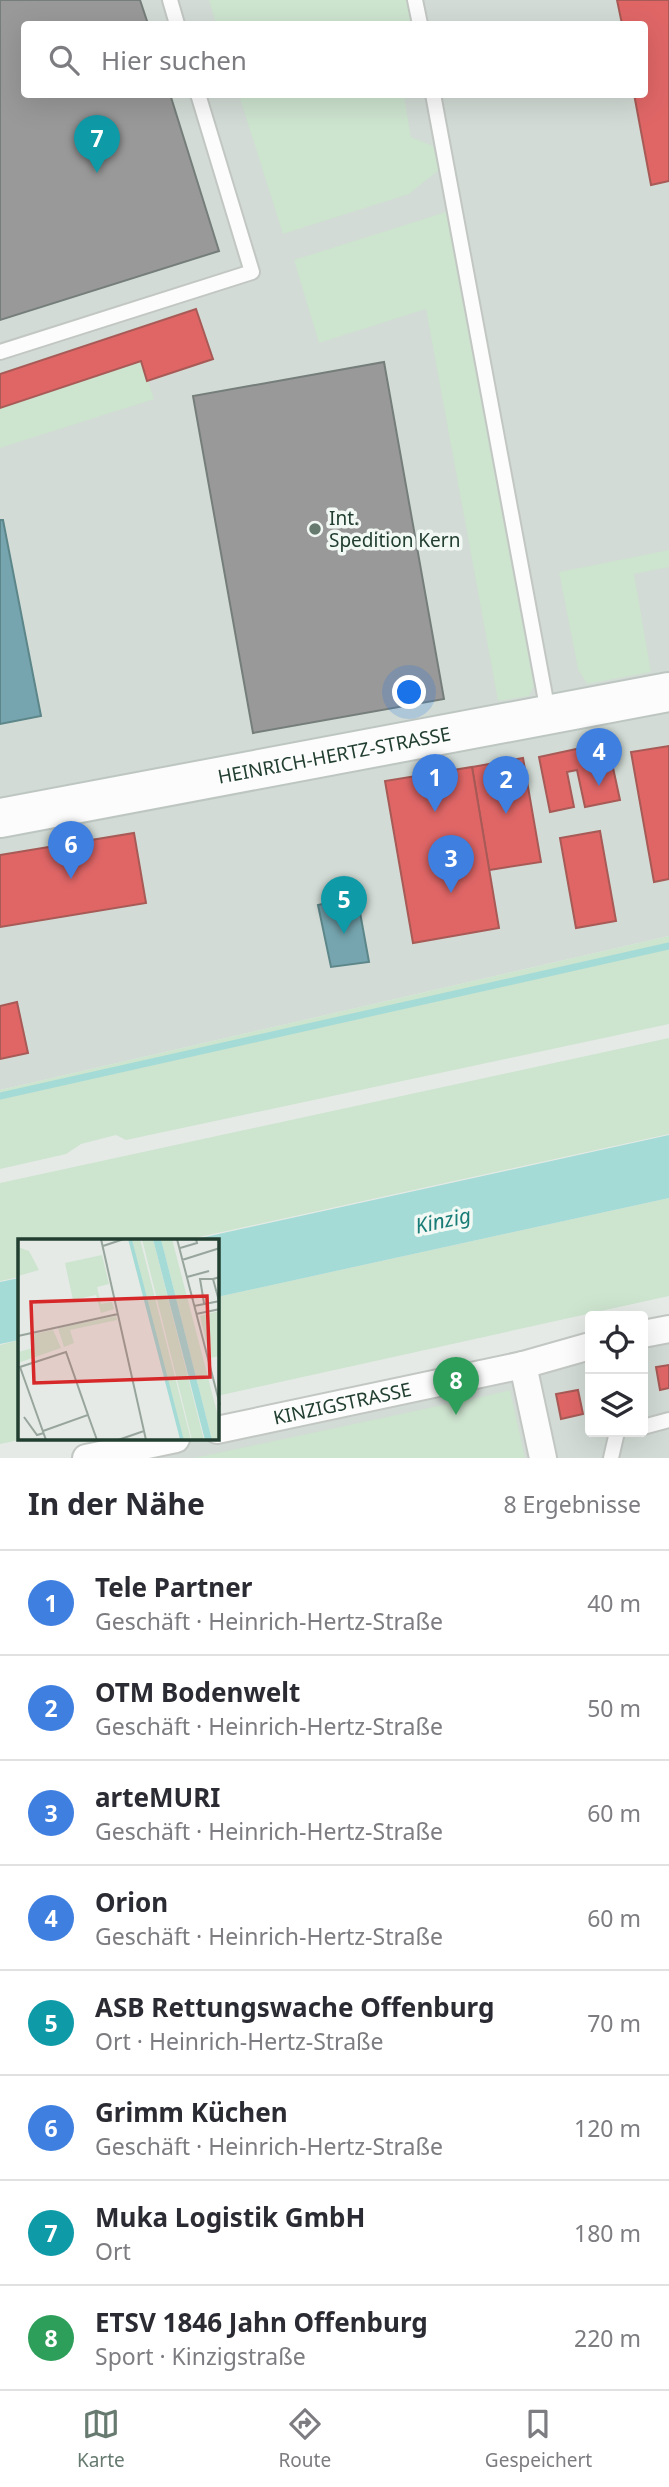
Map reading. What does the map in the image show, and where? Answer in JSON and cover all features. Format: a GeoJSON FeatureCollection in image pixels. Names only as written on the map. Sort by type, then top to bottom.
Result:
{"type":"FeatureCollection","features":[{"type":"Feature","properties":{"kind":"street","name":"HEINRICH-HERTZ-STRASSE"},"geometry":{"type":"LineString","coordinates":[[0,818],[669,692]]}},
{"type":"Feature","properties":{"kind":"street"},"geometry":{"type":"LineString","coordinates":[[648,1334],[669,1329]]}},
{"type":"Feature","properties":{"kind":"street","name":"KINZIGSTRASSE"},"geometry":{"type":"LineString","coordinates":[[219,1430],[523,1365],[585,1347]]}},
{"type":"Feature","properties":{"kind":"street"},"geometry":{"type":"LineString","coordinates":[[523,1365],[542,1458]]}},
{"type":"Feature","properties":{"kind":"street"},"geometry":{"type":"LineString","coordinates":[[86,1458],[171,1440]]}},
{"type":"Feature","properties":{"kind":"lane"},"geometry":{"type":"LineString","coordinates":[[170,0],[176,21]]}},
{"type":"Feature","properties":{"kind":"lane"},"geometry":{"type":"LineString","coordinates":[[415,0],[419,21]]}},
{"type":"Feature","properties":{"kind":"lane"},"geometry":{"type":"LineString","coordinates":[[0,352],[252,272],[199,98]]}},
{"type":"Feature","properties":{"kind":"lane"},"geometry":{"type":"LineString","coordinates":[[434,98],[549,713]]}},
{"type":"Feature","properties":{"kind":"lane"},"geometry":{"type":"LineString","coordinates":[[648,1426],[669,1420]]}},
{"type":"Feature","properties":{"kind":"lane"},"geometry":{"type":"LineString","coordinates":[[611,1458],[617,1437]]}},
{"type":"Feature","properties":{"kind":"shaded area"},"geometry":{"type":"Polygon","coordinates":[[[0,0],[669,0],[669,936],[0,1090],[0,0]]]}},
{"type":"Feature","properties":{"kind":"shaded area"},"geometry":{"type":"Polygon","coordinates":[[[669,1324],[669,1458],[101,1458],[179,1440],[219,1438],[585,1344],[585,1437],[648,1437],[648,1329],[669,1324]]]}},
{"type":"Feature","properties":{"kind":"green space"},"geometry":{"type":"Polygon","coordinates":[[[209,0],[407,0],[410,21],[215,21],[209,0]]]}},
{"type":"Feature","properties":{"kind":"green space"},"geometry":{"type":"Polygon","coordinates":[[[240,98],[404,98],[411,137],[433,146],[439,170],[409,194],[283,234],[240,98]]]}},
{"type":"Feature","properties":{"kind":"green space"},"geometry":{"type":"Polygon","coordinates":[[[446,212],[534,686],[529,696],[498,701],[426,309],[319,343],[294,260],[446,212]]]}},
{"type":"Feature","properties":{"kind":"green space"},"geometry":{"type":"Polygon","coordinates":[[[141,361],[154,399],[0,448],[0,408],[141,361]]]}},
{"type":"Feature","properties":{"kind":"green space"},"geometry":{"type":"Polygon","coordinates":[[[669,550],[669,567],[634,574],[651,672],[587,684],[578,669],[559,572],[669,550]]]}},
{"type":"Feature","properties":{"kind":"green space"},"geometry":{"type":"Polygon","coordinates":[[[669,936],[669,1024],[126,1140],[116,1135],[81,1144],[66,1154],[0,1169],[0,1090],[669,936]]]}},
{"type":"Feature","properties":{"kind":"green space"},"geometry":{"type":"Polygon","coordinates":[[[669,1038],[669,1134],[190,1239],[18,1239],[18,1277],[0,1281],[0,1183],[669,1038]]]}},
{"type":"Feature","properties":{"kind":"green space"},"geometry":{"type":"Polygon","coordinates":[[[669,1198],[669,1296],[601,1311],[585,1311],[585,1315],[219,1396],[219,1297],[669,1198]]]}},
{"type":"Feature","properties":{"kind":"green space"},"geometry":{"type":"Polygon","coordinates":[[[18,1340],[19,1440],[0,1444],[0,1345],[18,1340]]]}},
{"type":"Feature","properties":{"kind":"green space"},"geometry":{"type":"Polygon","coordinates":[[[510,1390],[525,1458],[194,1458],[485,1396],[510,1390]]]}},
{"type":"Feature","properties":{"kind":"water","name":"Kinzig"},"geometry":{"type":"Polygon","coordinates":[[[669,1135],[669,1198],[219,1297],[219,1239],[196,1239],[669,1135]]]}},
{"type":"Feature","properties":{"kind":"water"},"geometry":{"type":"Polygon","coordinates":[[[18,1278],[18,1340],[0,1344],[0,1282],[18,1278]]]}},
{"type":"Feature","properties":{"kind":"building: Handel"},"geometry":{"type":"Polygon","coordinates":[[[617,0],[669,0],[669,181],[651,185],[635,98],[648,98],[648,21],[621,21],[617,0]]]}},
{"type":"Feature","properties":{"kind":"building: Handel"},"geometry":{"type":"Polygon","coordinates":[[[196,309],[213,359],[147,381],[141,361],[0,408],[0,374],[196,309]]]}},
{"type":"Feature","properties":{"kind":"building: Handel"},"geometry":{"type":"Polygon","coordinates":[[[595,745],[599,765],[612,763],[620,800],[585,807],[577,770],[567,772],[574,807],[550,812],[539,757],[595,745]]]}},
{"type":"Feature","properties":{"kind":"building: Handel"},"geometry":{"type":"Polygon","coordinates":[[[669,746],[669,879],[654,882],[631,752],[669,746]]]}},
{"type":"Feature","properties":{"kind":"building: Handel"},"geometry":{"type":"Polygon","coordinates":[[[523,758],[541,862],[489,870],[472,767],[523,758]]]}},
{"type":"Feature","properties":{"kind":"building: Handel"},"geometry":{"type":"Polygon","coordinates":[[[472,767],[499,928],[413,943],[385,781],[472,767]]]}},
{"type":"Feature","properties":{"kind":"building: Handel"},"geometry":{"type":"Polygon","coordinates":[[[600,831],[616,921],[576,928],[560,838],[600,831]]]}},
{"type":"Feature","properties":{"kind":"building: Handel"},"geometry":{"type":"Polygon","coordinates":[[[134,833],[146,903],[0,927],[0,855],[134,833]]]}},
{"type":"Feature","properties":{"kind":"building: Handel"},"geometry":{"type":"Polygon","coordinates":[[[17,1002],[28,1053],[0,1059],[0,1006],[17,1002]]]}},
{"type":"Feature","properties":{"kind":"building: Handel"},"geometry":{"type":"Polygon","coordinates":[[[669,1365],[669,1388],[660,1390],[656,1367],[669,1365]]]}},
{"type":"Feature","properties":{"kind":"building: Handel"},"geometry":{"type":"Polygon","coordinates":[[[578,1390],[583,1414],[561,1419],[556,1394],[578,1390]]]}},
{"type":"Feature","properties":{"kind":"building: Öffentlich"},"geometry":{"type":"Polygon","coordinates":[[[0,520],[3,520],[41,716],[0,724],[0,520]]]}},
{"type":"Feature","properties":{"kind":"building: Öffentlich"},"geometry":{"type":"Polygon","coordinates":[[[357,896],[369,962],[331,967],[318,905],[357,896]]]}},
{"type":"Feature","properties":{"kind":"building: Industrie"},"geometry":{"type":"Polygon","coordinates":[[[0,0],[140,0],[147,21],[21,21],[21,98],[171,98],[219,251],[0,320],[0,0]]]}},
{"type":"Feature","properties":{"kind":"building: Industrie","name":"Int. Spedition Kern"},"geometry":{"type":"Polygon","coordinates":[[[384,362],[444,699],[253,733],[193,396],[384,362]]]}},
{"type":"Feature","properties":{"kind":"waterway"},"geometry":{"type":"LineString","coordinates":[[0,1096],[669,946]]}},
{"type":"Feature","properties":{"kind":"place","name":"Muka Logistik GmbH"},"geometry":{"type":"Point","coordinates":[97,173]}},
{"type":"Feature","properties":{"kind":"place","name":"Int. Spedition Kern"},"geometry":{"type":"Point","coordinates":[315,529]}},
{"type":"Feature","properties":{"kind":"place","name":"Orion"},"geometry":{"type":"Point","coordinates":[599,786]}},
{"type":"Feature","properties":{"kind":"place","name":"Tele Partner"},"geometry":{"type":"Point","coordinates":[435,812]}},
{"type":"Feature","properties":{"kind":"place","name":"OTM Bodenwelt"},"geometry":{"type":"Point","coordinates":[506,814]}},
{"type":"Feature","properties":{"kind":"place","name":"Grimm Küchen"},"geometry":{"type":"Point","coordinates":[71,879]}},
{"type":"Feature","properties":{"kind":"place","name":"arteMURI"},"geometry":{"type":"Point","coordinates":[451,893]}},
{"type":"Feature","properties":{"kind":"place","name":"ASB Rettungswache Offenburg"},"geometry":{"type":"Point","coordinates":[344,934]}},
{"type":"Feature","properties":{"kind":"place","name":"ETSV 1846 Jahn Offenburg"},"geometry":{"type":"Point","coordinates":[456,1415]}}]}
